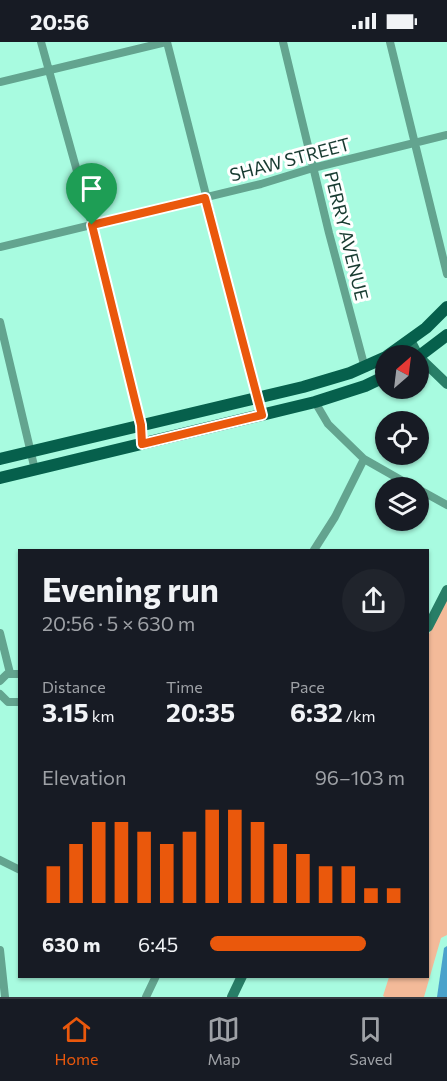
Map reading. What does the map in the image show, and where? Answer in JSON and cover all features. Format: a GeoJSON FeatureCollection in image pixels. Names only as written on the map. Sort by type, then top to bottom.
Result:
{"type":"FeatureCollection","features":[{"type":"Feature","properties":{"kind":"main road"},"geometry":{"type":"LineString","coordinates":[[402,345],[447,307]]}},
{"type":"Feature","properties":{"kind":"main road"},"geometry":{"type":"LineString","coordinates":[[429,349],[447,335]]}},
{"type":"Feature","properties":{"kind":"main road"},"geometry":{"type":"LineString","coordinates":[[0,459],[303,387],[365,368],[375,362]]}},
{"type":"Feature","properties":{"kind":"main road"},"geometry":{"type":"LineString","coordinates":[[0,478],[315,402],[375,381]]}},
{"type":"Feature","properties":{"kind":"street"},"geometry":{"type":"LineString","coordinates":[[41,42],[92,225],[141,425],[142,444]]}},
{"type":"Feature","properties":{"kind":"street"},"geometry":{"type":"LineString","coordinates":[[0,82],[166,42],[262,415]]}},
{"type":"Feature","properties":{"kind":"street","name":"PERRY AVENUE"},"geometry":{"type":"LineString","coordinates":[[283,42],[365,368]]}},
{"type":"Feature","properties":{"kind":"street"},"geometry":{"type":"LineString","coordinates":[[390,42],[447,274]]}},
{"type":"Feature","properties":{"kind":"street","name":"SHAW STREET"},"geometry":{"type":"LineString","coordinates":[[0,248],[261,184],[313,168],[447,135]]}},
{"type":"Feature","properties":{"kind":"street"},"geometry":{"type":"LineString","coordinates":[[0,322],[35,470]]}},
{"type":"Feature","properties":{"kind":"street"},"geometry":{"type":"LineString","coordinates":[[410,340],[413,345]]}},
{"type":"Feature","properties":{"kind":"street"},"geometry":{"type":"LineString","coordinates":[[429,367],[447,384]]}},
{"type":"Feature","properties":{"kind":"street"},"geometry":{"type":"LineString","coordinates":[[315,402],[328,424],[364,459],[397,477]]}},
{"type":"Feature","properties":{"kind":"street"},"geometry":{"type":"LineString","coordinates":[[315,549],[335,517],[364,459]]}},
{"type":"Feature","properties":{"kind":"street"},"geometry":{"type":"LineString","coordinates":[[429,495],[447,505]]}},
{"type":"Feature","properties":{"kind":"street"},"geometry":{"type":"LineString","coordinates":[[429,625],[447,590]]}},
{"type":"Feature","properties":{"kind":"street"},"geometry":{"type":"LineString","coordinates":[[0,633],[10,673]]}},
{"type":"Feature","properties":{"kind":"street"},"geometry":{"type":"LineString","coordinates":[[0,681],[10,673],[18,674]]}},
{"type":"Feature","properties":{"kind":"street"},"geometry":{"type":"LineString","coordinates":[[0,694],[8,702],[18,702]]}},
{"type":"Feature","properties":{"kind":"street"},"geometry":{"type":"LineString","coordinates":[[0,861],[18,869]]}},
{"type":"Feature","properties":{"kind":"street"},"geometry":{"type":"LineString","coordinates":[[0,950],[5,997]]}},
{"type":"Feature","properties":{"kind":"street"},"geometry":{"type":"LineString","coordinates":[[146,997],[155,978]]}},
{"type":"Feature","properties":{"kind":"street"},"geometry":{"type":"LineString","coordinates":[[232,997],[241,978]]}},
{"type":"Feature","properties":{"kind":"shaded area"},"geometry":{"type":"Polygon","coordinates":[[[447,598],[447,935],[441,938],[424,997],[385,997],[383,996],[389,978],[429,978],[429,634],[447,598]]]}},
{"type":"Feature","properties":{"kind":"water"},"geometry":{"type":"Polygon","coordinates":[[[447,946],[447,997],[437,997],[444,948],[447,946]]]}},
{"type":"Feature","properties":{"kind":"route"},"geometry":{"type":"LineString","coordinates":[[205,198],[262,415],[142,444],[141,425],[92,225],[205,198]]}}]}
